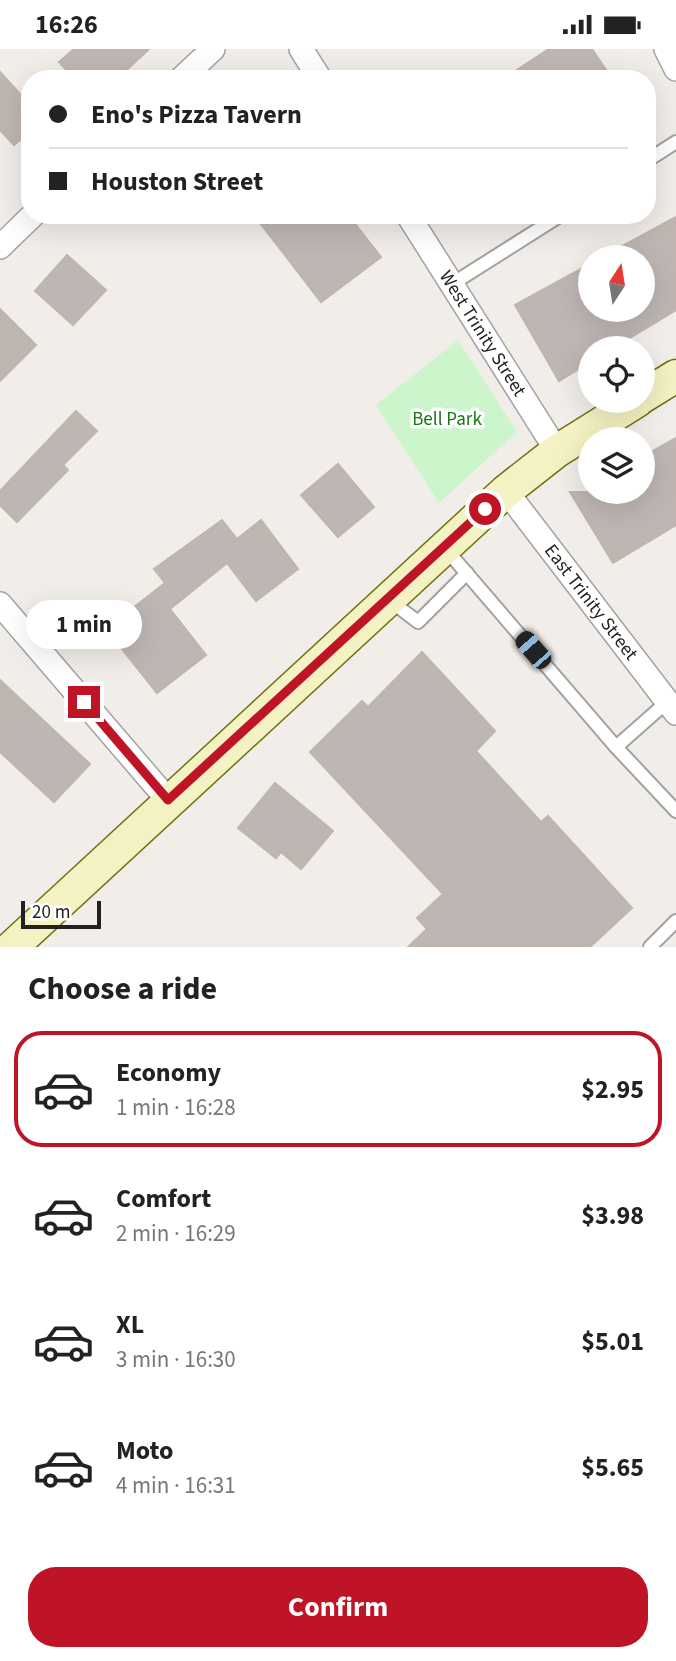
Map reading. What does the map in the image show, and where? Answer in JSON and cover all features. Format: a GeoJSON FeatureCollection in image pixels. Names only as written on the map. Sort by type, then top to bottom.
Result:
{"type":"FeatureCollection","features":[{"type":"Feature","properties":{"kind":"main road"},"geometry":{"type":"LineString","coordinates":[[655,389],[676,376]]}},
{"type":"Feature","properties":{"kind":"main road"},"geometry":{"type":"LineString","coordinates":[[12,947],[168,800],[506,491],[557,451],[618,413]]}},
{"type":"Feature","properties":{"kind":"street"},"geometry":{"type":"LineString","coordinates":[[190,70],[213,49]]}},
{"type":"Feature","properties":{"kind":"street"},"geometry":{"type":"LineString","coordinates":[[301,49],[314,70]]}},
{"type":"Feature","properties":{"kind":"street"},"geometry":{"type":"LineString","coordinates":[[666,49],[676,69]]}},
{"type":"Feature","properties":{"kind":"street"},"geometry":{"type":"LineString","coordinates":[[0,247],[24,224]]}},
{"type":"Feature","properties":{"kind":"street","name":"West Trinity Street"},"geometry":{"type":"LineString","coordinates":[[414,224],[557,451]]}},
{"type":"Feature","properties":{"kind":"street","name":"East Trinity Street"},"geometry":{"type":"LineString","coordinates":[[506,491],[672,708]]}},
{"type":"Feature","properties":{"kind":"street"},"geometry":{"type":"LineString","coordinates":[[0,604],[168,800]]}},
{"type":"Feature","properties":{"kind":"lane"},"geometry":{"type":"LineString","coordinates":[[656,155],[676,142]]}},
{"type":"Feature","properties":{"kind":"lane"},"geometry":{"type":"LineString","coordinates":[[452,284],[547,224]]}},
{"type":"Feature","properties":{"kind":"lane"},"geometry":{"type":"LineString","coordinates":[[444,547],[616,747],[676,811]]}},
{"type":"Feature","properties":{"kind":"lane"},"geometry":{"type":"LineString","coordinates":[[388,599],[418,622],[467,573]]}},
{"type":"Feature","properties":{"kind":"lane"},"geometry":{"type":"LineString","coordinates":[[616,747],[672,708]]}},
{"type":"Feature","properties":{"kind":"lane"},"geometry":{"type":"LineString","coordinates":[[650,947],[676,921]]}},
{"type":"Feature","properties":{"kind":"green space","name":"Bell Park"},"geometry":{"type":"Polygon","coordinates":[[[458,340],[517,432],[439,503],[376,405],[458,340]]]}},
{"type":"Feature","properties":{"kind":"building"},"geometry":{"type":"Polygon","coordinates":[[[74,49],[149,49],[127,70],[67,70],[59,62],[74,49]]]}},
{"type":"Feature","properties":{"kind":"building"},"geometry":{"type":"Polygon","coordinates":[[[549,49],[592,49],[606,70],[517,70],[549,49]]]}},
{"type":"Feature","properties":{"kind":"building"},"geometry":{"type":"Polygon","coordinates":[[[0,72],[21,95],[21,139],[14,145],[0,130],[0,72]]]}},
{"type":"Feature","properties":{"kind":"building"},"geometry":{"type":"Polygon","coordinates":[[[676,217],[676,310],[633,336],[578,336],[578,369],[559,381],[515,305],[578,271],[578,322],[655,322],[655,245],[624,245],[676,217]]]}},
{"type":"Feature","properties":{"kind":"building"},"geometry":{"type":"Polygon","coordinates":[[[261,224],[355,224],[381,257],[321,302],[261,224]]]}},
{"type":"Feature","properties":{"kind":"building"},"geometry":{"type":"Polygon","coordinates":[[[67,255],[106,290],[73,325],[35,291],[67,255]]]}},
{"type":"Feature","properties":{"kind":"building"},"geometry":{"type":"Polygon","coordinates":[[[0,309],[36,345],[0,381],[0,309]]]}},
{"type":"Feature","properties":{"kind":"building"},"geometry":{"type":"Polygon","coordinates":[[[76,411],[97,431],[63,465],[68,470],[17,522],[0,505],[0,491],[76,411]]]}},
{"type":"Feature","properties":{"kind":"building"},"geometry":{"type":"Polygon","coordinates":[[[676,438],[676,525],[613,563],[570,492],[578,492],[578,504],[655,504],[655,450],[676,438]]]}},
{"type":"Feature","properties":{"kind":"building"},"geometry":{"type":"Polygon","coordinates":[[[338,464],[374,507],[338,537],[301,495],[338,464]]]}},
{"type":"Feature","properties":{"kind":"building"},"geometry":{"type":"Polygon","coordinates":[[[222,520],[237,539],[261,520],[298,569],[256,601],[227,563],[170,609],[206,655],[157,693],[106,629],[165,583],[154,569],[222,520]]]}},
{"type":"Feature","properties":{"kind":"building"},"geometry":{"type":"Polygon","coordinates":[[[422,652],[495,731],[476,751],[541,822],[548,816],[632,908],[590,947],[408,947],[427,929],[417,918],[443,894],[310,752],[362,701],[368,707],[422,652]]]}},
{"type":"Feature","properties":{"kind":"building"},"geometry":{"type":"Polygon","coordinates":[[[0,680],[90,764],[54,802],[0,752],[0,680]]]}},
{"type":"Feature","properties":{"kind":"building"},"geometry":{"type":"Polygon","coordinates":[[[275,783],[333,831],[301,869],[281,852],[276,858],[238,828],[275,783]]]}},
{"type":"Feature","properties":{"kind":"route"},"geometry":{"type":"LineString","coordinates":[[84,702],[168,800],[485,509]]}}]}
